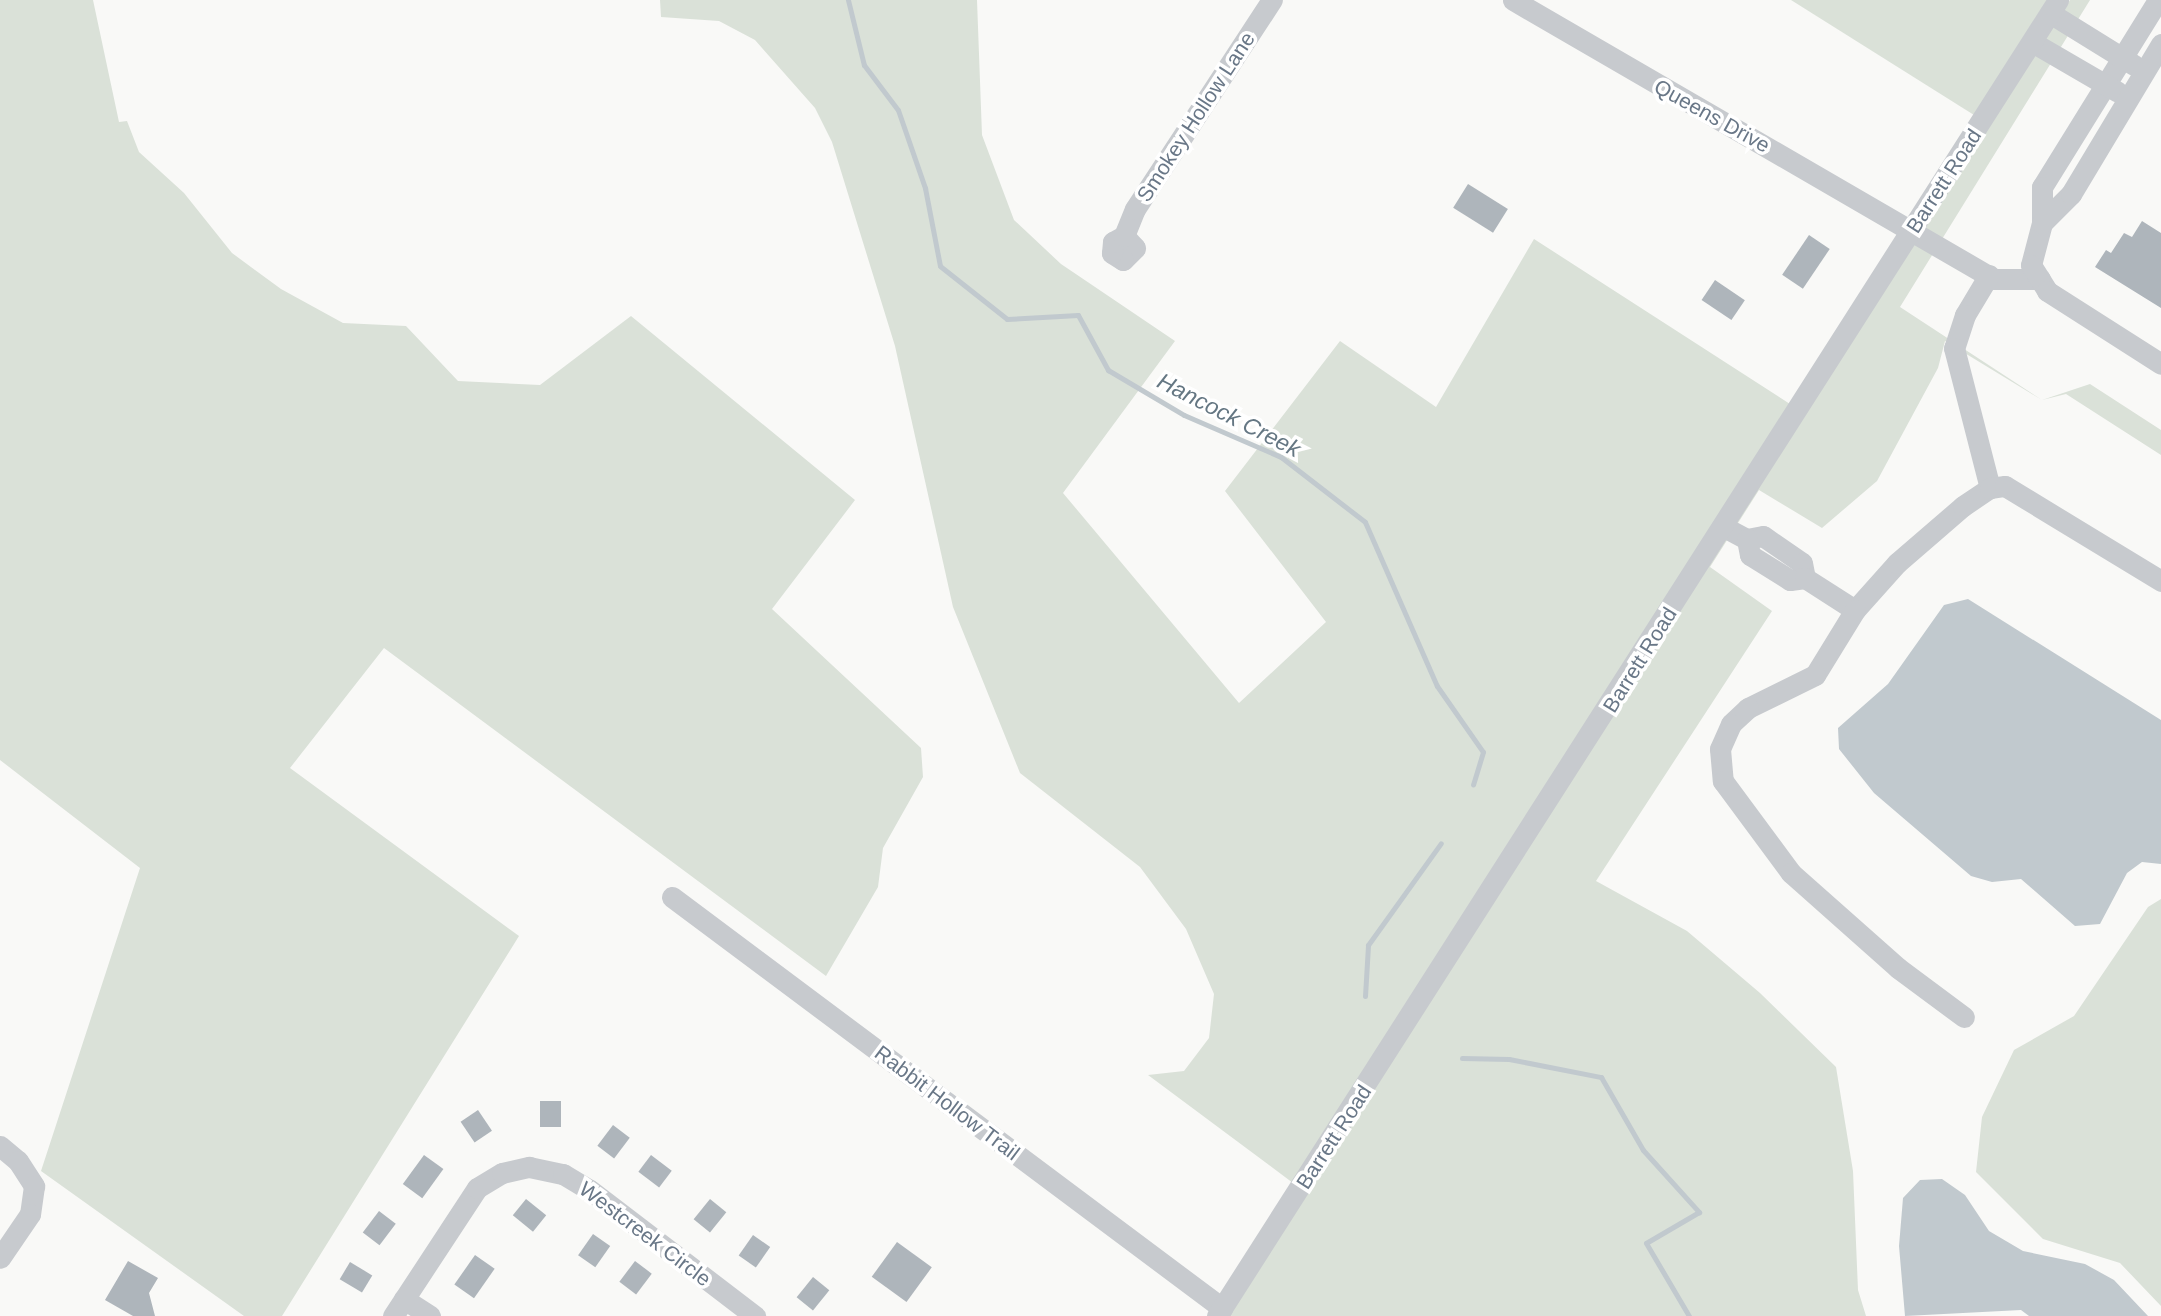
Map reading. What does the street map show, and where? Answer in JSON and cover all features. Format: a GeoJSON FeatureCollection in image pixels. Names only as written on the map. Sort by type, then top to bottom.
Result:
{"type":"FeatureCollection","features":[{"type":"Feature","properties":{"kind":"street","name":"Smokey Hollow Lane"},"geometry":{"type":"LineString","coordinates":[[1124,236],[1135,209],[1272,0]]}},
{"type":"Feature","properties":{"kind":"street","name":"Queens Drive"},"geometry":{"type":"LineString","coordinates":[[1513,0],[1910,233],[1989,275],[2015,282],[2040,279]]}},
{"type":"Feature","properties":{"kind":"street"},"geometry":{"type":"LineString","coordinates":[[2158,0],[2042,187],[2042,222],[2031,265],[2047,291],[2161,364]]}},
{"type":"Feature","properties":{"kind":"street","name":"Barrett Road"},"geometry":{"type":"LineString","coordinates":[[1219,1312],[1724,527],[2054,6]]}},
{"type":"Feature","properties":{"kind":"street"},"geometry":{"type":"LineString","coordinates":[[2054,6],[2145,71]]}},
{"type":"Feature","properties":{"kind":"street"},"geometry":{"type":"LineString","coordinates":[[2032,43],[2127,98]]}},
{"type":"Feature","properties":{"kind":"street"},"geometry":{"type":"LineString","coordinates":[[2042,222],[2071,194],[2161,44]]}},
{"type":"Feature","properties":{"kind":"street"},"geometry":{"type":"LineString","coordinates":[[2062,154],[2087,169]]}},
{"type":"Feature","properties":{"kind":"street"},"geometry":{"type":"LineString","coordinates":[[1989,275],[1965,315],[1954,348],[1990,488]]}},
{"type":"Feature","properties":{"kind":"street"},"geometry":{"type":"LineString","coordinates":[[1964,1017],[1898,968],[1791,873],[1723,781],[1720,749],[1731,724],[1748,708],[1815,676],[1855,611],[1897,563],[1990,488],[2021,492],[2161,581]]}},
{"type":"Feature","properties":{"kind":"street"},"geometry":{"type":"LineString","coordinates":[[1724,527],[1747,539],[1750,555],[1790,580],[1805,578],[1855,611]]}},
{"type":"Feature","properties":{"kind":"street","name":"Rabbit Hollow Trail"},"geometry":{"type":"LineString","coordinates":[[672,897],[1219,1312]]}},
{"type":"Feature","properties":{"kind":"street"},"geometry":{"type":"LineString","coordinates":[[0,1146],[18,1161],[34,1186],[30,1214],[0,1258]]}},
{"type":"Feature","properties":{"kind":"street","name":"Westcreek Circle"},"geometry":{"type":"LineString","coordinates":[[399,1307],[477,1188],[502,1173],[529,1167],[563,1174],[590,1190],[755,1316]]}},
{"type":"Feature","properties":{"kind":"street"},"geometry":{"type":"LineString","coordinates":[[399,1307],[430,1316]]}},
{"type":"Feature","properties":{"kind":"shaded area"},"geometry":{"type":"Polygon","coordinates":[[[0,0],[93,0],[119,122],[127,121],[139,152],[184,193],[232,253],[281,289],[343,323],[406,326],[458,381],[540,385],[631,316],[855,500],[772,609],[921,748],[923,777],[883,848],[878,887],[826,976],[384,648],[290,768],[519,936],[282,1316],[244,1316],[41,1171],[140,868],[0,760],[0,0]]]}},
{"type":"Feature","properties":{"kind":"shaded area"},"geometry":{"type":"Polygon","coordinates":[[[660,0],[977,0],[982,135],[1014,220],[1061,264],[1175,341],[1063,493],[1239,703],[1326,622],[1225,491],[1340,341],[1436,407],[1534,239],[1790,404],[1293,1183],[1148,1075],[1184,1071],[1209,1038],[1214,994],[1186,929],[1140,867],[1020,773],[953,607],[895,346],[832,142],[815,108],[755,40],[719,21],[661,17],[660,0]]]}},
{"type":"Feature","properties":{"kind":"shaded area"},"geometry":{"type":"Polygon","coordinates":[[[1791,0],[2047,0],[1974,115],[1791,0]]]}},
{"type":"Feature","properties":{"kind":"shaded area"},"geometry":{"type":"Polygon","coordinates":[[[2070,0],[2090,0],[1900,307],[2042,400],[1945,341],[1938,368],[1877,481],[1822,528],[1759,490],[1710,567],[1772,611],[1596,881],[1687,931],[1760,993],[1836,1067],[1853,1171],[1858,1290],[1866,1316],[1228,1316],[2070,0]]]}},
{"type":"Feature","properties":{"kind":"shaded area"},"geometry":{"type":"Polygon","coordinates":[[[2090,384],[2161,430],[2161,455],[2066,394],[2042,400],[2090,384]]]}},
{"type":"Feature","properties":{"kind":"shaded area"},"geometry":{"type":"Polygon","coordinates":[[[1968,599],[2161,720],[2161,864],[2142,862],[2127,873],[2100,924],[2075,926],[2021,879],[1992,882],[1971,876],[1874,793],[1839,749],[1838,728],[1888,684],[1944,605],[1968,599]]]}},
{"type":"Feature","properties":{"kind":"shaded area"},"geometry":{"type":"Polygon","coordinates":[[[2161,899],[2161,1306],[2120,1263],[2043,1239],[1976,1172],[1982,1117],[2014,1050],[2074,1016],[2148,907],[2161,899]]]}},
{"type":"Feature","properties":{"kind":"shaded area"},"geometry":{"type":"Polygon","coordinates":[[[1942,1179],[1965,1195],[1989,1231],[2023,1251],[2085,1264],[2114,1280],[2148,1316],[2029,1316],[2021,1310],[1905,1316],[1899,1246],[1903,1198],[1920,1180],[1942,1179]]]}},
{"type":"Feature","properties":{"kind":"building"},"geometry":{"type":"Polygon","coordinates":[[[1468,184],[1508,209],[1493,233],[1453,208],[1468,184]]]}},
{"type":"Feature","properties":{"kind":"building"},"geometry":{"type":"Polygon","coordinates":[[[2142,221],[2161,233],[2161,308],[2095,267],[2106,250],[2111,253],[2124,233],[2132,237],[2142,221]]]}},
{"type":"Feature","properties":{"kind":"building"},"geometry":{"type":"Polygon","coordinates":[[[1809,235],[1830,249],[1803,289],[1782,275],[1809,235]]]}},
{"type":"Feature","properties":{"kind":"building"},"geometry":{"type":"Polygon","coordinates":[[[1715,280],[1745,300],[1731,320],[1702,300],[1715,280]]]}},
{"type":"Feature","properties":{"kind":"building"},"geometry":{"type":"Polygon","coordinates":[[[540,1101],[561,1101],[561,1127],[540,1127],[540,1101]]]}},
{"type":"Feature","properties":{"kind":"building"},"geometry":{"type":"Polygon","coordinates":[[[478,1110],[492,1131],[475,1142],[461,1122],[478,1110]]]}},
{"type":"Feature","properties":{"kind":"building"},"geometry":{"type":"Polygon","coordinates":[[[613,1125],[630,1138],[614,1158],[597,1146],[613,1125]]]}},
{"type":"Feature","properties":{"kind":"building"},"geometry":{"type":"Polygon","coordinates":[[[424,1155],[443,1169],[422,1198],[403,1184],[424,1155]]]}},
{"type":"Feature","properties":{"kind":"building"},"geometry":{"type":"Polygon","coordinates":[[[651,1155],[672,1171],[659,1187],[638,1172],[651,1155]]]}},
{"type":"Feature","properties":{"kind":"building"},"geometry":{"type":"Polygon","coordinates":[[[526,1199],[546,1215],[533,1232],[513,1215],[526,1199]]]}},
{"type":"Feature","properties":{"kind":"building"},"geometry":{"type":"Polygon","coordinates":[[[710,1199],[726,1212],[710,1232],[694,1219],[710,1199]]]}},
{"type":"Feature","properties":{"kind":"building"},"geometry":{"type":"Polygon","coordinates":[[[379,1211],[396,1224],[380,1245],[363,1233],[379,1211]]]}},
{"type":"Feature","properties":{"kind":"building"},"geometry":{"type":"Polygon","coordinates":[[[593,1234],[610,1246],[595,1267],[578,1255],[593,1234]]]}},
{"type":"Feature","properties":{"kind":"building"},"geometry":{"type":"Polygon","coordinates":[[[753,1235],[770,1247],[756,1268],[739,1255],[753,1235]]]}},
{"type":"Feature","properties":{"kind":"building"},"geometry":{"type":"Polygon","coordinates":[[[897,1242],[932,1267],[907,1302],[872,1277],[897,1242]]]}},
{"type":"Feature","properties":{"kind":"building"},"geometry":{"type":"Polygon","coordinates":[[[475,1255],[495,1269],[474,1298],[454,1284],[475,1255]]]}},
{"type":"Feature","properties":{"kind":"building"},"geometry":{"type":"Polygon","coordinates":[[[128,1261],[158,1278],[149,1293],[155,1316],[133,1316],[105,1300],[128,1261]]]}},
{"type":"Feature","properties":{"kind":"building"},"geometry":{"type":"Polygon","coordinates":[[[635,1261],[652,1274],[636,1294],[619,1282],[635,1261]]]}},
{"type":"Feature","properties":{"kind":"building"},"geometry":{"type":"Polygon","coordinates":[[[350,1262],[372,1275],[362,1293],[340,1279],[350,1262]]]}},
{"type":"Feature","properties":{"kind":"building"},"geometry":{"type":"Polygon","coordinates":[[[813,1277],[829,1290],[813,1310],[797,1297],[813,1277]]]}},
{"type":"Feature","properties":{"kind":"waterway","name":"Hancock Creek"},"geometry":{"type":"LineString","coordinates":[[848,0],[864,65],[898,110],[925,188],[940,266],[1007,319],[1078,315],[1108,370],[1184,415],[1281,457],[1365,522],[1437,686],[1483,752],[1473,785]]}},
{"type":"Feature","properties":{"kind":"waterway","name":"Hancock Creek"},"geometry":{"type":"LineString","coordinates":[[1365,996],[1368,945],[1441,843]]}},
{"type":"Feature","properties":{"kind":"waterway","name":"Hancock Creek"},"geometry":{"type":"LineString","coordinates":[[1462,1058],[1509,1059],[1601,1077],[1643,1150],[1699,1212],[1646,1243],[1689,1316]]}}]}
